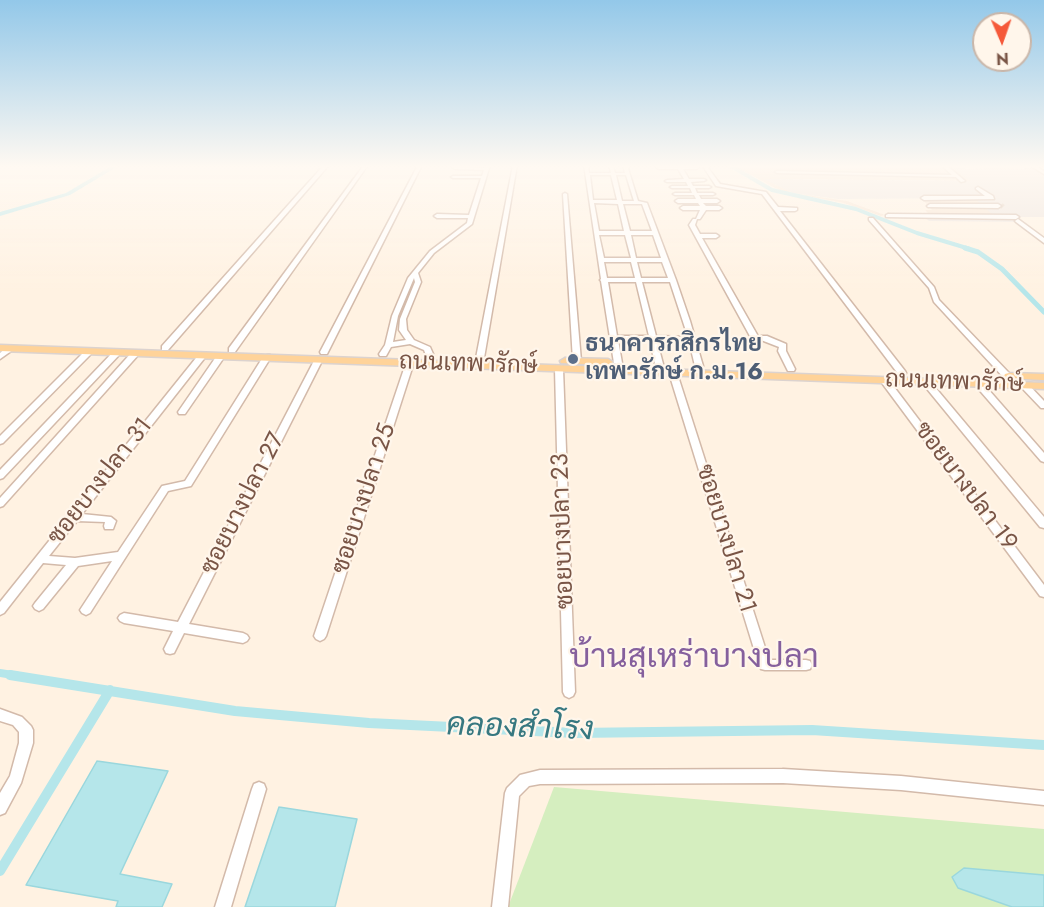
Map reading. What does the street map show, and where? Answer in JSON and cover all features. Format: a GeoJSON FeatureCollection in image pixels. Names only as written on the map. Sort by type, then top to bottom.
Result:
{"type":"FeatureCollection","features":[{"type":"Feature","properties":{"kind":"main road","name":"ถนนเทพารักษ์"},"geometry":{"type":"LineString","coordinates":[[0,341],[232,350],[559,369],[1044,386]]}},
{"type":"Feature","properties":{"kind":"main road","name":"ถนนเทพารักษ์"},"geometry":{"type":"LineString","coordinates":[[5,348],[221,356],[293,355]]}},
{"type":"Feature","properties":{"kind":"main road","name":"ถนนเทพารักษ์"},"geometry":{"type":"LineString","coordinates":[[321,356],[382,354],[1044,377]]}},
{"type":"Feature","properties":{"kind":"street"},"geometry":{"type":"LineString","coordinates":[[165,348],[290,207]]}},
{"type":"Feature","properties":{"kind":"street"},"geometry":{"type":"LineString","coordinates":[[232,350],[335,207]]}},
{"type":"Feature","properties":{"kind":"street","name":"ซอยบางปลา 27"},"geometry":{"type":"LineString","coordinates":[[170,649],[398,207]]}},
{"type":"Feature","properties":{"kind":"street"},"geometry":{"type":"LineString","coordinates":[[382,354],[391,341],[395,316],[411,278],[432,252],[469,224],[475,207]]}},
{"type":"Feature","properties":{"kind":"street"},"geometry":{"type":"LineString","coordinates":[[480,358],[507,207]]}},
{"type":"Feature","properties":{"kind":"street"},"geometry":{"type":"LineString","coordinates":[[566,207],[578,361]]}},
{"type":"Feature","properties":{"kind":"street"},"geometry":{"type":"LineString","coordinates":[[592,207],[618,363]]}},
{"type":"Feature","properties":{"kind":"street"},"geometry":{"type":"LineString","coordinates":[[621,207],[659,364]]}},
{"type":"Feature","properties":{"kind":"street"},"geometry":{"type":"LineString","coordinates":[[646,207],[674,280],[699,366]]}},
{"type":"Feature","properties":{"kind":"street"},"geometry":{"type":"LineString","coordinates":[[683,208],[719,208]]}},
{"type":"Feature","properties":{"kind":"street"},"geometry":{"type":"LineString","coordinates":[[704,208],[692,225],[761,338],[782,351],[791,369]]}},
{"type":"Feature","properties":{"kind":"street"},"geometry":{"type":"LineString","coordinates":[[775,209],[795,209]]}},
{"type":"Feature","properties":{"kind":"street"},"geometry":{"type":"LineString","coordinates":[[775,209],[902,373]]}},
{"type":"Feature","properties":{"kind":"street"},"geometry":{"type":"LineString","coordinates":[[1008,211],[1044,241]]}},
{"type":"Feature","properties":{"kind":"street"},"geometry":{"type":"LineString","coordinates":[[437,216],[472,217]]}},
{"type":"Feature","properties":{"kind":"street"},"geometry":{"type":"LineString","coordinates":[[888,216],[1017,218]]}},
{"type":"Feature","properties":{"kind":"street"},"geometry":{"type":"LineString","coordinates":[[871,219],[932,288],[936,301],[1007,376]]}},
{"type":"Feature","properties":{"kind":"street"},"geometry":{"type":"LineString","coordinates":[[596,233],[654,233]]}},
{"type":"Feature","properties":{"kind":"street"},"geometry":{"type":"LineString","coordinates":[[698,236],[716,236]]}},
{"type":"Feature","properties":{"kind":"street"},"geometry":{"type":"LineString","coordinates":[[601,260],[665,260]]}},
{"type":"Feature","properties":{"kind":"street"},"geometry":{"type":"LineString","coordinates":[[411,342],[404,335],[403,320],[418,282],[416,274]]}},
{"type":"Feature","properties":{"kind":"street"},"geometry":{"type":"LineString","coordinates":[[603,280],[674,280]]}},
{"type":"Feature","properties":{"kind":"street"},"geometry":{"type":"LineString","coordinates":[[391,341],[404,335]]}},
{"type":"Feature","properties":{"kind":"street"},"geometry":{"type":"LineString","coordinates":[[614,338],[691,339]]}},
{"type":"Feature","properties":{"kind":"street"},"geometry":{"type":"LineString","coordinates":[[391,341],[411,342],[424,346],[430,356]]}},
{"type":"Feature","properties":{"kind":"street"},"geometry":{"type":"LineString","coordinates":[[0,357],[5,348]]}},
{"type":"Feature","properties":{"kind":"street"},"geometry":{"type":"LineString","coordinates":[[0,441],[89,352]]}},
{"type":"Feature","properties":{"kind":"street"},"geometry":{"type":"LineString","coordinates":[[0,476],[117,353]]}},
{"type":"Feature","properties":{"kind":"street"},"geometry":{"type":"LineString","coordinates":[[0,504],[136,353]]}},
{"type":"Feature","properties":{"kind":"street","name":"ซอยบางปลา 31"},"geometry":{"type":"LineString","coordinates":[[0,610],[203,355]]}},
{"type":"Feature","properties":{"kind":"street"},"geometry":{"type":"LineString","coordinates":[[182,412],[221,356]]}},
{"type":"Feature","properties":{"kind":"street"},"geometry":{"type":"LineString","coordinates":[[86,609],[165,488],[188,484],[267,357]]}},
{"type":"Feature","properties":{"kind":"street","name":"ซอยบางปลา 25"},"geometry":{"type":"LineString","coordinates":[[320,636],[410,362]]}},
{"type":"Feature","properties":{"kind":"street","name":"ซอยบางปลา 23"},"geometry":{"type":"LineString","coordinates":[[559,369],[569,692]]}},
{"type":"Feature","properties":{"kind":"street","name":"ซอยบางปลา 21"},"geometry":{"type":"LineString","coordinates":[[674,373],[765,665],[806,664]]}},
{"type":"Feature","properties":{"kind":"street","name":"ซอยบางปลา 19"},"geometry":{"type":"LineString","coordinates":[[885,381],[1044,593]]}},
{"type":"Feature","properties":{"kind":"street"},"geometry":{"type":"LineString","coordinates":[[926,382],[1044,524]]}},
{"type":"Feature","properties":{"kind":"street"},"geometry":{"type":"LineString","coordinates":[[978,383],[1044,459]]}},
{"type":"Feature","properties":{"kind":"street"},"geometry":{"type":"LineString","coordinates":[[1024,385],[1044,406]]}},
{"type":"Feature","properties":{"kind":"street"},"geometry":{"type":"LineString","coordinates":[[74,517],[107,519],[111,521],[109,526]]}},
{"type":"Feature","properties":{"kind":"street"},"geometry":{"type":"LineString","coordinates":[[40,559],[75,562],[120,556]]}},
{"type":"Feature","properties":{"kind":"street"},"geometry":{"type":"LineString","coordinates":[[39,606],[75,562]]}},
{"type":"Feature","properties":{"kind":"street"},"geometry":{"type":"LineString","coordinates":[[124,618],[243,638]]}},
{"type":"Feature","properties":{"kind":"street"},"geometry":{"type":"LineString","coordinates":[[0,715],[17,721],[26,730],[26,743],[16,778],[0,808]]}},
{"type":"Feature","properties":{"kind":"street"},"geometry":{"type":"LineString","coordinates":[[500,907],[512,793],[525,780],[540,777],[783,777],[901,783],[1044,798]]}},
{"type":"Feature","properties":{"kind":"street"},"geometry":{"type":"LineString","coordinates":[[223,907],[259,789]]}},
{"type":"Feature","properties":{"kind":"shaded area"},"geometry":{"type":"Polygon","coordinates":[[[856,207],[864,207],[885,215],[881,216],[856,207]]]}},
{"type":"Feature","properties":{"kind":"shaded area"},"geometry":{"type":"Polygon","coordinates":[[[930,207],[987,207],[995,216],[931,216],[925,210],[932,210],[930,207]]]}},
{"type":"Feature","properties":{"kind":"shaded area"},"geometry":{"type":"Polygon","coordinates":[[[984,207],[1044,207],[1044,217],[1016,217],[1023,222],[929,221],[924,216],[994,216],[984,207]]]}},
{"type":"Feature","properties":{"kind":"green space"},"geometry":{"type":"Polygon","coordinates":[[[554,787],[1044,829],[1044,907],[508,907],[554,787]]]}},
{"type":"Feature","properties":{"kind":"water"},"geometry":{"type":"Polygon","coordinates":[[[97,761],[168,771],[120,874],[172,884],[162,907],[116,907],[118,901],[26,885],[97,761]]]}},
{"type":"Feature","properties":{"kind":"water"},"geometry":{"type":"Polygon","coordinates":[[[279,807],[357,819],[335,907],[245,907],[279,807]]]}},
{"type":"Feature","properties":{"kind":"water"},"geometry":{"type":"Polygon","coordinates":[[[964,868],[1044,875],[1044,907],[1012,907],[958,888],[952,877],[964,868]]]}},
{"type":"Feature","properties":{"kind":"waterway"},"geometry":{"type":"LineString","coordinates":[[0,214],[23,207]]}},
{"type":"Feature","properties":{"kind":"waterway"},"geometry":{"type":"LineString","coordinates":[[849,207],[917,233],[970,249]]}},
{"type":"Feature","properties":{"kind":"waterway"},"geometry":{"type":"LineString","coordinates":[[965,248],[978,252],[1002,269],[1044,312]]}},
{"type":"Feature","properties":{"kind":"waterway","name":"คลองสำโรง"},"geometry":{"type":"LineString","coordinates":[[0,673],[19,676]]}},
{"type":"Feature","properties":{"kind":"waterway","name":"คลองสำโรง"},"geometry":{"type":"LineString","coordinates":[[10,675],[109,691]]}},
{"type":"Feature","properties":{"kind":"waterway"},"geometry":{"type":"LineString","coordinates":[[0,871],[109,691]]}},
{"type":"Feature","properties":{"kind":"waterway","name":"คลองสำโรง"},"geometry":{"type":"LineString","coordinates":[[109,691],[235,711],[369,723],[575,733],[812,730],[1044,745]]}},
{"type":"Feature","properties":{"kind":"place","name":"ธนาคารกสิกรไทย เทพารักษ์ ก.ม.16"},"geometry":{"type":"Point","coordinates":[573,359]}},
{"type":"Feature","properties":{"kind":"district","name":"บ้านสุเหร่าบางปลา"},"geometry":{"type":"Point","coordinates":[694,659]}}]}
